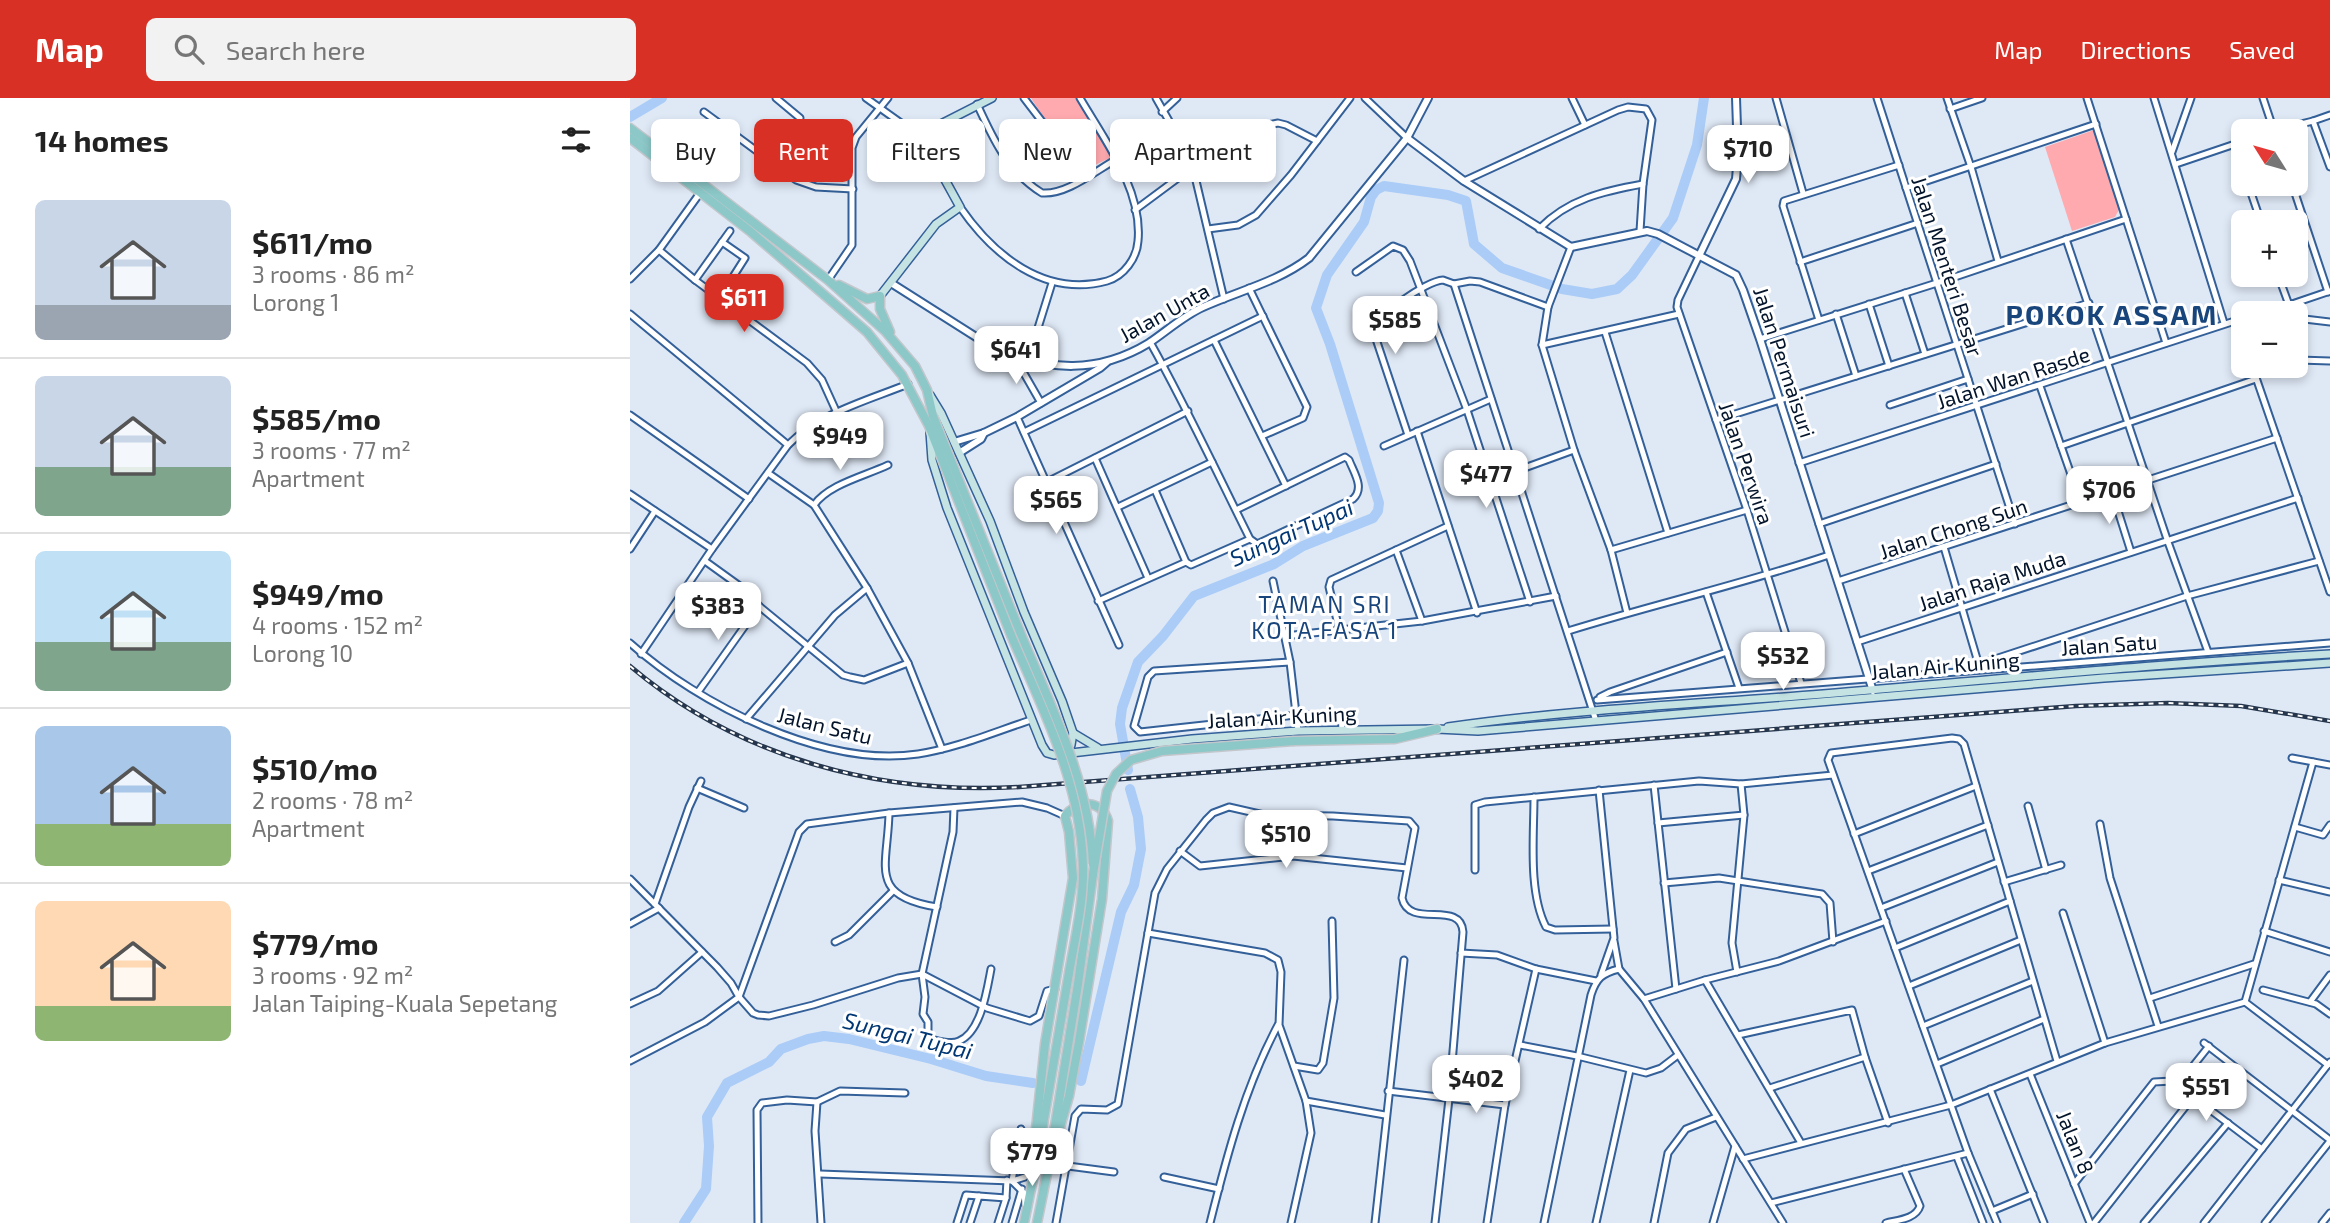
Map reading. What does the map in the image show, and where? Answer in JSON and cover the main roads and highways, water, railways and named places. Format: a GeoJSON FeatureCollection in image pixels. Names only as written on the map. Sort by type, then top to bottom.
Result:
{"type":"FeatureCollection","features":[{"type":"Feature","properties":{"kind":"main road"},"geometry":{"type":"LineString","coordinates":[[828,280],[867,299],[880,296],[936,224],[960,206],[922,138],[933,128],[992,98]]}},
{"type":"Feature","properties":{"kind":"main road"},"geometry":{"type":"LineString","coordinates":[[630,128],[828,280],[895,340],[915,366],[941,413],[990,521],[1024,612],[1062,701],[1073,733],[1072,744],[1064,754],[1047,753],[1030,717],[947,508],[932,460],[929,426]]}},
{"type":"Feature","properties":{"kind":"main road"},"geometry":{"type":"LineString","coordinates":[[630,138],[794,268],[879,345],[908,384],[929,426],[1011,635],[1065,763],[1079,813],[1084,868],[1081,902],[1024,1223]]}},
{"type":"Feature","properties":{"kind":"main road"},"geometry":{"type":"LineString","coordinates":[[880,296],[880,309],[895,340]]}},
{"type":"Feature","properties":{"kind":"main road"},"geometry":{"type":"LineString","coordinates":[[879,345],[878,332],[885,331]]}},
{"type":"Feature","properties":{"kind":"main road"},"geometry":{"type":"LineString","coordinates":[[927,390],[933,416],[1082,786],[1091,834],[1093,874]]}},
{"type":"Feature","properties":{"kind":"main road","name":"Jalan Air Kuning"},"geometry":{"type":"LineString","coordinates":[[1437,729],[1594,704],[1873,690],[2100,669],[2330,654]]}},
{"type":"Feature","properties":{"kind":"main road","name":"Jalan Air Kuning"},"geometry":{"type":"LineString","coordinates":[[1064,754],[1298,731],[1478,731],[2117,677],[2330,663]]}},
{"type":"Feature","properties":{"kind":"main road"},"geometry":{"type":"LineString","coordinates":[[1030,717],[1044,701],[1062,701]]}},
{"type":"Feature","properties":{"kind":"main road"},"geometry":{"type":"LineString","coordinates":[[1040,1223],[1107,791],[1116,774],[1131,761],[1162,751],[1294,741],[1395,739],[1437,729]]}},
{"type":"Feature","properties":{"kind":"main road"},"geometry":{"type":"LineString","coordinates":[[1073,733],[1098,749]]}},
{"type":"Feature","properties":{"kind":"main road"},"geometry":{"type":"LineString","coordinates":[[1036,1166],[1035,1138],[1039,1093],[1073,878],[1065,817],[1072,808],[1089,804],[1099,806],[1108,821],[1102,899],[1069,1096],[1048,1169]]}},
{"type":"Feature","properties":{"kind":"waterway"},"geometry":{"type":"LineString","coordinates":[[630,117],[662,98]]}},
{"type":"Feature","properties":{"kind":"waterway","name":"Sungai Tupai"},"geometry":{"type":"LineString","coordinates":[[1128,770],[1120,724],[1122,708],[1138,662],[1163,636],[1194,596],[1274,564],[1303,546],[1373,518],[1378,511],[1379,503],[1330,344],[1316,308],[1327,275],[1364,222],[1371,197],[1376,190],[1384,186],[1448,195],[1466,201],[1474,244],[1502,268],[1562,289],[1592,294],[1617,289],[1632,275],[1673,218],[1697,145],[1704,98]]}},
{"type":"Feature","properties":{"kind":"waterway","name":"Sungai Tupai"},"geometry":{"type":"LineString","coordinates":[[1081,1081],[1121,912],[1134,885],[1141,849],[1138,817],[1130,789]]}},
{"type":"Feature","properties":{"kind":"waterway","name":"Sungai Tupai"},"geometry":{"type":"LineString","coordinates":[[684,1223],[706,1189],[709,1146],[707,1117],[727,1083],[769,1062],[781,1049],[824,1036],[849,1039],[986,1076],[1033,1083]]}},
{"type":"Feature","properties":{"kind":"railway"},"geometry":{"type":"LineString","coordinates":[[630,666],[672,698],[717,725],[764,747],[813,764],[863,776],[914,784],[967,788],[1019,787],[2076,706],[2168,703],[2241,706],[2330,721]]}},
{"type":"Feature","properties":{"kind":"district","name":"POKOK ASSAM"},"geometry":{"type":"Point","coordinates":[2112,314]}},
{"type":"Feature","properties":{"kind":"district","name":"TAMAN SRI KOTA FASA 1"},"geometry":{"type":"Point","coordinates":[1325,617]}}]}
